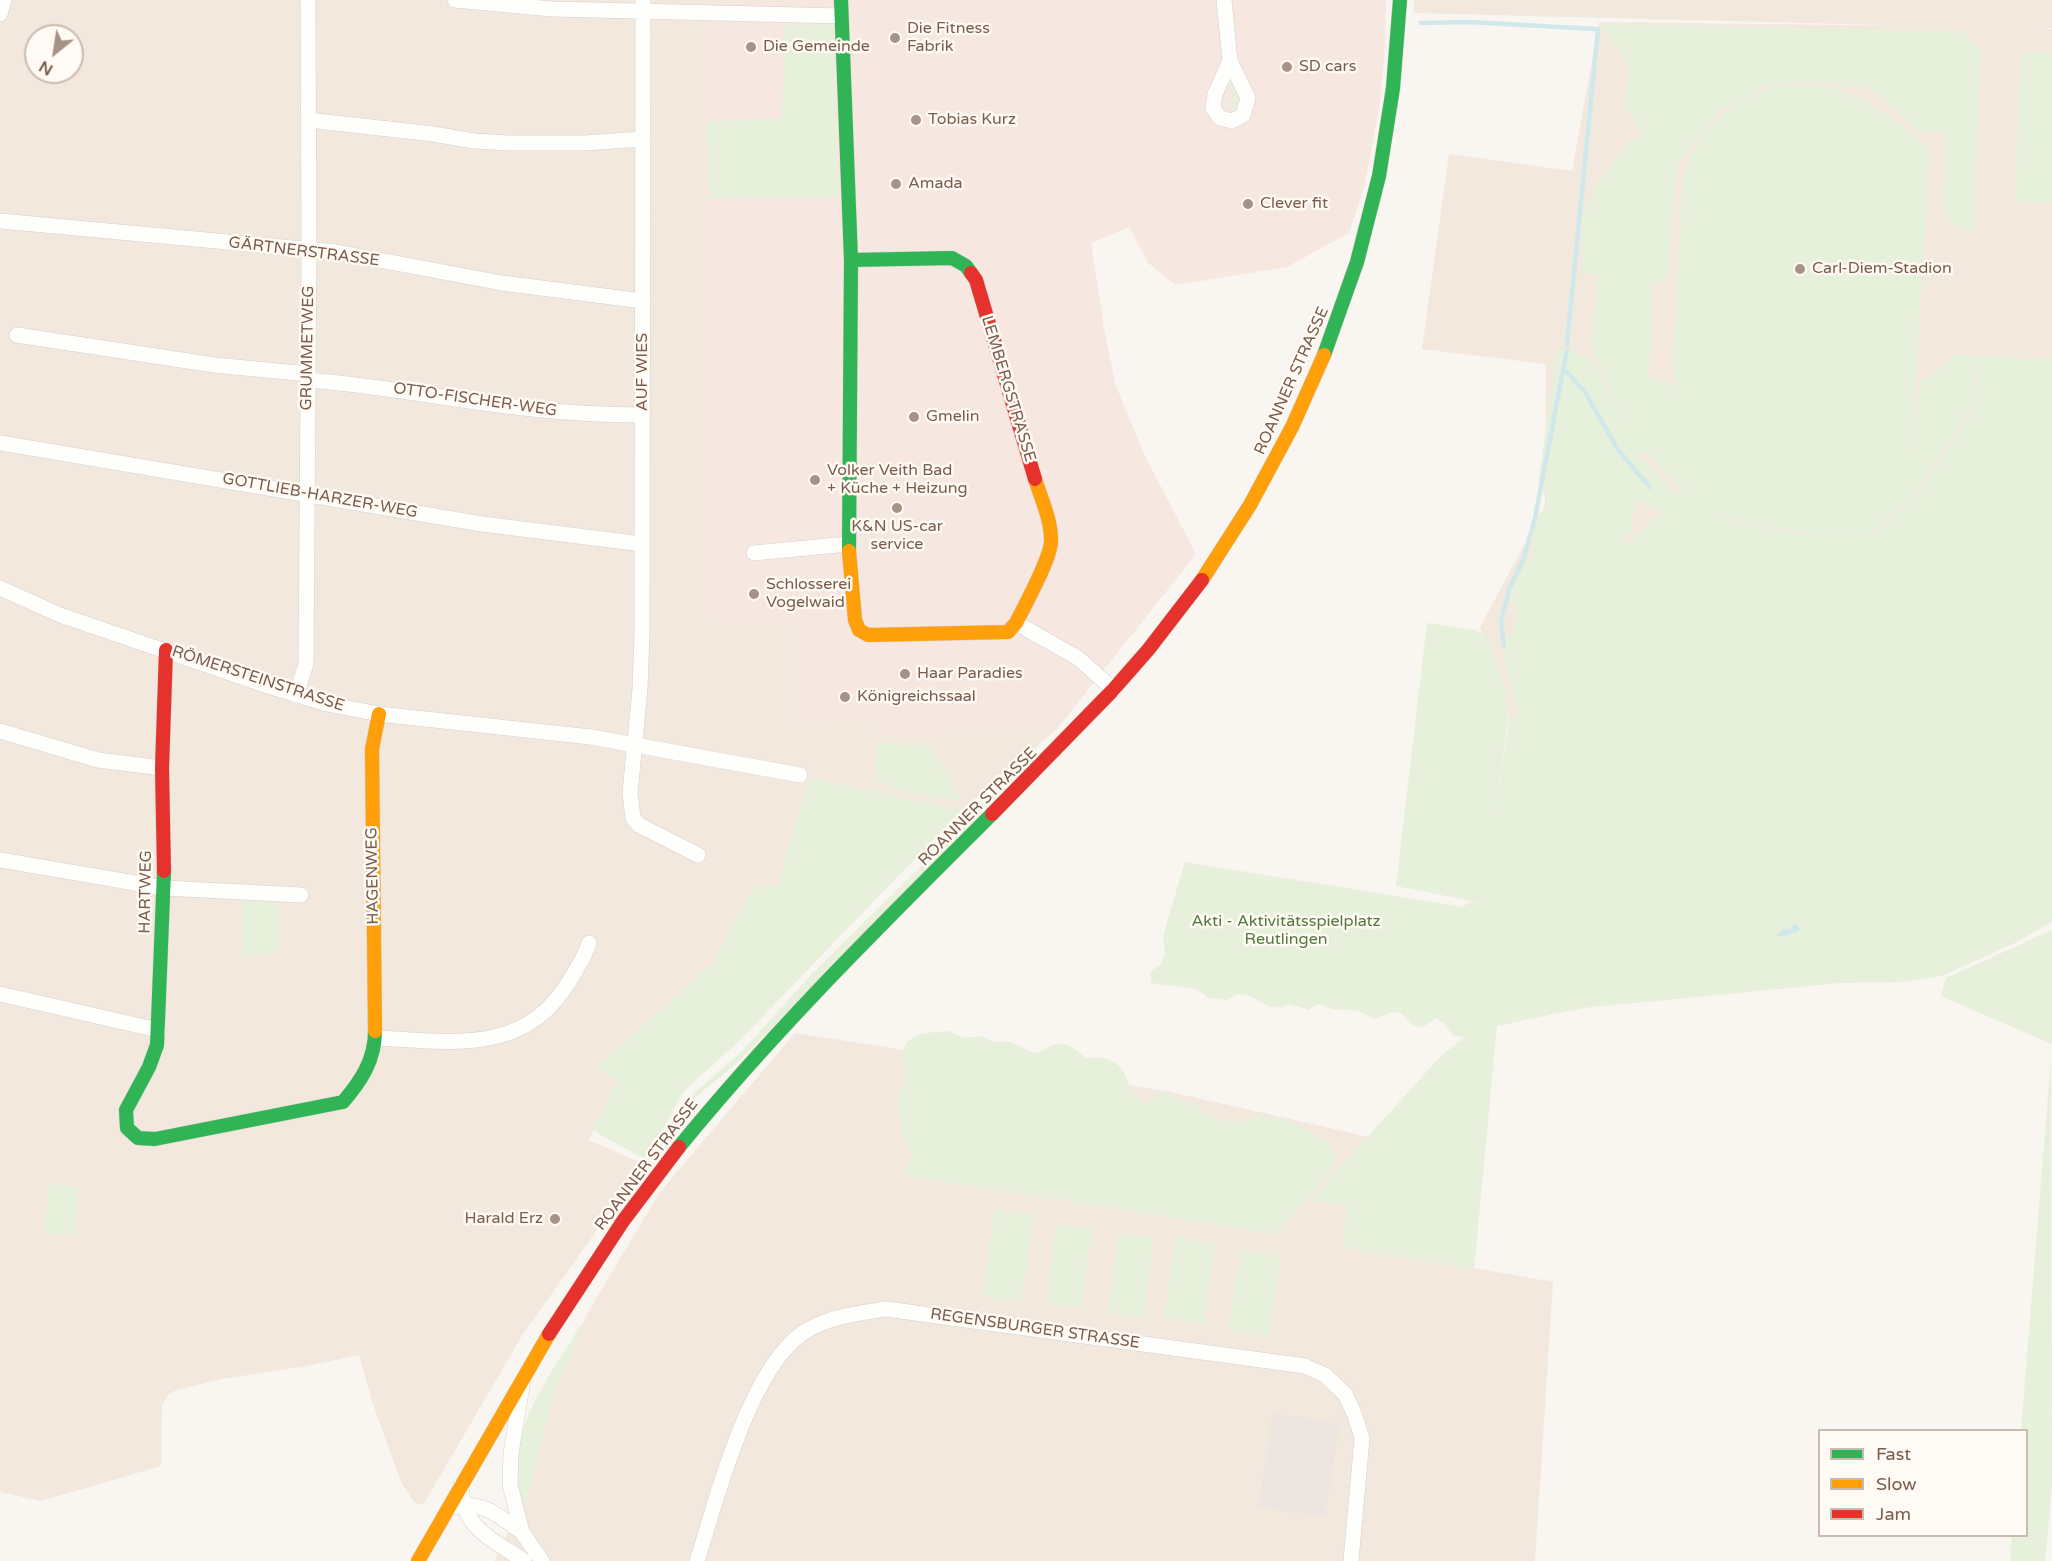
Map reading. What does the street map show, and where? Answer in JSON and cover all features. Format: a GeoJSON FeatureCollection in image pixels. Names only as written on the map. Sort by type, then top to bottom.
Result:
{"type":"FeatureCollection","features":[{"type":"Feature","properties":{"kind":"street"},"geometry":{"type":"LineString","coordinates":[[0,14],[4,0]]}},
{"type":"Feature","properties":{"kind":"street","name":"GRUMMETWEG"},"geometry":{"type":"LineString","coordinates":[[296,695],[306,664],[308,0]]}},
{"type":"Feature","properties":{"kind":"street"},"geometry":{"type":"LineString","coordinates":[[455,0],[552,9],[643,6],[841,16]]}},
{"type":"Feature","properties":{"kind":"street"},"geometry":{"type":"LineString","coordinates":[[841,0],[851,260],[848,544],[855,620],[859,630],[868,635],[1008,632],[1016,623],[1078,658],[1114,690]]}},
{"type":"Feature","properties":{"kind":"street"},"geometry":{"type":"LineString","coordinates":[[1224,0],[1230,61]]}},
{"type":"Feature","properties":{"kind":"street","name":"ROANNER STRASSE"},"geometry":{"type":"LineString","coordinates":[[418,1561],[524,1375],[586,1275],[656,1175],[703,1118],[786,1025],[1054,754],[1114,690],[1166,628],[1238,526],[1291,430],[1326,351],[1350,285],[1375,189],[1391,106],[1400,0]]}},
{"type":"Feature","properties":{"kind":"street","name":"AUF WIES"},"geometry":{"type":"LineString","coordinates":[[634,743],[641,662],[643,6]]}},
{"type":"Feature","properties":{"kind":"street"},"geometry":{"type":"LineString","coordinates":[[308,120],[474,141],[509,143],[585,143],[643,139]]}},
{"type":"Feature","properties":{"kind":"street","name":"GÄRTNERSTRASSE"},"geometry":{"type":"LineString","coordinates":[[0,221],[366,257],[534,288],[642,302]]}},
{"type":"Feature","properties":{"kind":"street","name":"LEMBERGSTRASSE"},"geometry":{"type":"LineString","coordinates":[[851,260],[952,258],[966,266],[975,280],[1049,527],[1051,542],[1048,555],[1016,623]]}},
{"type":"Feature","properties":{"kind":"street","name":"OTTO-FISCHER-WEG"},"geometry":{"type":"LineString","coordinates":[[16,335],[530,409],[643,415]]}},
{"type":"Feature","properties":{"kind":"street","name":"GOTTLIEB-HARZER-WEG"},"geometry":{"type":"LineString","coordinates":[[0,443],[524,530],[642,544]]}},
{"type":"Feature","properties":{"kind":"street"},"geometry":{"type":"LineString","coordinates":[[754,553],[848,544]]}},
{"type":"Feature","properties":{"kind":"street","name":"RÖMERSTEINSTRASSE"},"geometry":{"type":"LineString","coordinates":[[0,588],[60,615],[327,704],[379,714],[634,743],[801,775]]}},
{"type":"Feature","properties":{"kind":"street","name":"HARTWEG"},"geometry":{"type":"LineString","coordinates":[[127,1128],[126,1110],[149,1067],[157,1045],[164,888],[162,768],[166,650]]}},
{"type":"Feature","properties":{"kind":"street","name":"HAGENWEG"},"geometry":{"type":"LineString","coordinates":[[127,1128],[138,1138],[155,1139],[343,1102],[369,1069],[373,1059],[375,1038],[372,749],[379,714]]}},
{"type":"Feature","properties":{"kind":"street"},"geometry":{"type":"LineString","coordinates":[[0,731],[98,760],[162,768]]}},
{"type":"Feature","properties":{"kind":"street"},"geometry":{"type":"LineString","coordinates":[[634,743],[630,793],[633,818],[646,830],[698,855]]}},
{"type":"Feature","properties":{"kind":"street"},"geometry":{"type":"LineString","coordinates":[[0,860],[164,888],[301,895]]}},
{"type":"Feature","properties":{"kind":"street"},"geometry":{"type":"LineString","coordinates":[[375,1038],[484,1040],[504,1036],[533,1021],[561,996],[589,943]]}},
{"type":"Feature","properties":{"kind":"street"},"geometry":{"type":"LineString","coordinates":[[0,994],[158,1030]]}},
{"type":"Feature","properties":{"kind":"street","name":"REGENSBURGER STRASSE"},"geometry":{"type":"LineString","coordinates":[[697,1561],[743,1419],[777,1359],[789,1344],[809,1328],[838,1317],[886,1309],[1305,1366],[1325,1375],[1345,1394],[1362,1438],[1351,1561]]}},
{"type":"Feature","properties":{"kind":"street"},"geometry":{"type":"LineString","coordinates":[[524,1375],[511,1454],[510,1485],[522,1532],[542,1561]]}},
{"type":"Feature","properties":{"kind":"street"},"geometry":{"type":"LineString","coordinates":[[461,1485],[464,1506],[475,1528],[524,1561]]}},
{"type":"Feature","properties":{"kind":"street"},"geometry":{"type":"LineString","coordinates":[[446,1511],[464,1506],[484,1506],[522,1532]]}},
{"type":"Feature","properties":{"kind":"shaded area"},"geometry":{"type":"Polygon","coordinates":[[[0,0],[708,0],[708,551],[710,557],[792,621],[795,721],[873,719],[874,734],[1057,729],[962,810],[809,779],[777,888],[755,885],[714,962],[596,1068],[617,1080],[589,1140],[644,1164],[523,1334],[423,1505],[414,1502],[401,1482],[373,1404],[359,1355],[222,1379],[176,1390],[166,1397],[162,1406],[161,1466],[41,1501],[0,1492],[0,0]]]}},
{"type":"Feature","properties":{"kind":"shaded area"},"geometry":{"type":"Polygon","coordinates":[[[708,0],[1386,0],[1380,104],[1364,188],[1349,233],[1287,267],[1176,285],[1148,263],[1129,227],[1091,243],[1104,328],[1116,386],[1144,454],[1196,554],[1057,729],[873,734],[873,719],[794,721],[792,621],[711,621],[708,552],[708,0]]]}},
{"type":"Feature","properties":{"kind":"shaded area"},"geometry":{"type":"Polygon","coordinates":[[[1414,0],[2052,0],[2052,28],[2039,28],[2052,29],[2052,902],[1666,778],[1509,719],[1480,627],[1545,506],[1546,364],[1422,349],[1449,154],[1572,171],[1599,22],[1922,26],[1414,13],[1414,0]]]}},
{"type":"Feature","properties":{"kind":"shaded area"},"geometry":{"type":"Polygon","coordinates":[[[795,1033],[1166,1091],[1484,1163],[1474,1268],[1553,1282],[1535,1561],[494,1561],[523,1502],[549,1398],[587,1314],[660,1192],[795,1033]]]}},
{"type":"Feature","properties":{"kind":"shaded area"},"geometry":{"type":"Polygon","coordinates":[[[1273,1413],[1340,1424],[1325,1517],[1258,1507],[1273,1413]]]}},
{"type":"Feature","properties":{"kind":"green space"},"geometry":{"type":"Polygon","coordinates":[[[834,24],[838,197],[709,198],[707,121],[782,119],[785,25],[834,24]]]}},
{"type":"Feature","properties":{"kind":"green space","name":"Akti - Aktivitätsspielplatz Reutlingen"},"geometry":{"type":"Polygon","coordinates":[[[1600,24],[1964,31],[1981,49],[1974,234],[1953,225],[1942,210],[1945,131],[1920,132],[1871,89],[1811,81],[1766,86],[1743,98],[1787,85],[1808,84],[1827,87],[1846,93],[1882,111],[1930,149],[1912,451],[1921,380],[1935,373],[1953,354],[1974,355],[1977,396],[1963,424],[1912,499],[1868,535],[1822,534],[1770,528],[1714,512],[1717,515],[1769,529],[1823,536],[1870,536],[1914,500],[1965,426],[1979,397],[1976,355],[2052,360],[2052,922],[2019,941],[1942,976],[1900,982],[1841,983],[1583,1008],[1497,1026],[1474,1269],[1342,1247],[1348,1206],[1310,1200],[1442,1055],[1465,1037],[1454,1036],[1443,1023],[1435,1018],[1423,1027],[1413,1025],[1401,1013],[1392,1012],[1375,1019],[1359,1011],[1333,1009],[1318,1004],[1308,1010],[1290,1004],[1280,1008],[1268,1006],[1250,996],[1236,994],[1227,1000],[1209,998],[1196,989],[1152,983],[1150,972],[1161,964],[1165,952],[1163,938],[1185,862],[1463,907],[1469,902],[1481,903],[1396,886],[1427,623],[1475,630],[1486,636],[1506,689],[1508,719],[1495,816],[1509,719],[1517,710],[1503,655],[1508,638],[1514,630],[1518,610],[1510,593],[1515,579],[1530,559],[1536,519],[1548,504],[1539,480],[1557,347],[1587,356],[1596,366],[1627,430],[1590,343],[1599,275],[1582,273],[1582,215],[1601,178],[1629,141],[1643,135],[1625,106],[1629,65],[1600,24]],[[1738,101],[1720,110],[1677,164],[1668,278],[1652,285],[1649,378],[1674,384],[1678,397],[1673,361],[1683,177],[1692,151],[1708,127],[1738,101]],[[1646,451],[1638,456],[1657,472],[1676,496],[1682,488],[1646,451]],[[1637,500],[1632,517],[1633,530],[1626,533],[1627,544],[1662,511],[1637,500]]]}},
{"type":"Feature","properties":{"kind":"green space"},"geometry":{"type":"Polygon","coordinates":[[[2021,52],[2052,53],[2052,203],[2015,201],[2021,52]]]}},
{"type":"Feature","properties":{"kind":"green space"},"geometry":{"type":"Polygon","coordinates":[[[1231,80],[1239,98],[1235,108],[1226,106],[1223,97],[1228,104],[1235,96],[1228,85],[1231,80]]]}},
{"type":"Feature","properties":{"kind":"green space"},"geometry":{"type":"Polygon","coordinates":[[[876,742],[927,745],[938,757],[961,801],[903,791],[883,784],[878,780],[876,772],[876,742]]]}},
{"type":"Feature","properties":{"kind":"green space"},"geometry":{"type":"Polygon","coordinates":[[[809,778],[962,810],[739,1041],[683,1092],[645,1159],[592,1130],[617,1081],[595,1068],[714,962],[755,884],[777,888],[809,778]]]}},
{"type":"Feature","properties":{"kind":"green space"},"geometry":{"type":"Polygon","coordinates":[[[979,815],[740,1060],[690,1102],[693,1094],[741,1052],[812,974],[971,817],[979,815]]]}},
{"type":"Feature","properties":{"kind":"green space"},"geometry":{"type":"Polygon","coordinates":[[[243,901],[280,903],[279,953],[243,956],[243,901]]]}},
{"type":"Feature","properties":{"kind":"green space"},"geometry":{"type":"Polygon","coordinates":[[[2052,930],[2052,1044],[1941,996],[1946,978],[2052,930]]]}},
{"type":"Feature","properties":{"kind":"green space"},"geometry":{"type":"Polygon","coordinates":[[[948,1031],[964,1038],[980,1036],[991,1041],[1011,1042],[1031,1052],[1039,1053],[1052,1046],[1063,1044],[1074,1048],[1085,1058],[1110,1060],[1116,1063],[1125,1074],[1130,1092],[1145,1103],[1166,1091],[1177,1101],[1197,1104],[1210,1118],[1242,1122],[1260,1115],[1288,1121],[1327,1141],[1335,1157],[1333,1168],[1277,1234],[904,1175],[911,1154],[903,1137],[899,1109],[899,1094],[907,1082],[903,1050],[906,1044],[916,1036],[948,1031]]]}},
{"type":"Feature","properties":{"kind":"green space"},"geometry":{"type":"Polygon","coordinates":[[[2051,1058],[2052,1486],[2045,1561],[2010,1561],[2012,1537],[2028,1537],[2028,1429],[2021,1429],[2051,1058]]]}},
{"type":"Feature","properties":{"kind":"green space"},"geometry":{"type":"Polygon","coordinates":[[[48,1184],[78,1186],[75,1235],[45,1233],[48,1184]]]}},
{"type":"Feature","properties":{"kind":"green space"},"geometry":{"type":"Polygon","coordinates":[[[995,1209],[1034,1215],[1021,1302],[982,1296],[995,1209]]]}},
{"type":"Feature","properties":{"kind":"green space"},"geometry":{"type":"Polygon","coordinates":[[[1056,1224],[1092,1228],[1082,1307],[1046,1303],[1056,1224]]]}},
{"type":"Feature","properties":{"kind":"green space"},"geometry":{"type":"Polygon","coordinates":[[[1118,1234],[1154,1238],[1144,1318],[1108,1313],[1118,1234]]]}},
{"type":"Feature","properties":{"kind":"green space"},"geometry":{"type":"Polygon","coordinates":[[[1176,1237],[1216,1243],[1204,1324],[1164,1318],[1176,1237]]]}},
{"type":"Feature","properties":{"kind":"green space"},"geometry":{"type":"Polygon","coordinates":[[[1241,1249],[1281,1256],[1269,1336],[1228,1330],[1241,1249]]]}},
{"type":"Feature","properties":{"kind":"green space"},"geometry":{"type":"Polygon","coordinates":[[[582,1323],[583,1328],[553,1395],[528,1496],[521,1507],[516,1482],[516,1458],[522,1434],[543,1387],[582,1323]]]}},
{"type":"Feature","properties":{"kind":"water"},"geometry":{"type":"Polygon","coordinates":[[[1794,923],[1800,928],[1797,933],[1794,932],[1784,937],[1777,935],[1782,929],[1791,929],[1794,923]]]}},
{"type":"Feature","properties":{"kind":"waterway"},"geometry":{"type":"LineString","coordinates":[[1421,23],[1469,22],[1595,29]]}},
{"type":"Feature","properties":{"kind":"waterway"},"geometry":{"type":"LineString","coordinates":[[1567,344],[1598,29]]}},
{"type":"Feature","properties":{"kind":"waterway"},"geometry":{"type":"LineString","coordinates":[[1504,646],[1501,621],[1509,590],[1524,558],[1535,518],[1567,350]]}},
{"type":"Feature","properties":{"kind":"waterway"},"geometry":{"type":"LineString","coordinates":[[1563,368],[1585,392],[1618,450],[1650,487]]}},
{"type":"Feature","properties":{"kind":"traffic: fast"},"geometry":{"type":"LineString","coordinates":[[841,0],[851,260],[849,551]]}},
{"type":"Feature","properties":{"kind":"traffic: fast"},"geometry":{"type":"LineString","coordinates":[[1324,355],[1357,262],[1379,176],[1393,88],[1400,0]]}},
{"type":"Feature","properties":{"kind":"traffic: fast"},"geometry":{"type":"LineString","coordinates":[[851,260],[952,258],[966,266],[971,273]]}},
{"type":"Feature","properties":{"kind":"traffic: fast"},"geometry":{"type":"LineString","coordinates":[[679,1147],[792,1018],[992,814]]}},
{"type":"Feature","properties":{"kind":"traffic: fast"},"geometry":{"type":"LineString","coordinates":[[164,871],[157,1045],[149,1067],[126,1110],[127,1128],[138,1138],[155,1139],[343,1102],[356,1086],[370,1061],[375,1031]]}},
{"type":"Feature","properties":{"kind":"traffic: slow"},"geometry":{"type":"LineString","coordinates":[[1202,580],[1250,505],[1292,427],[1324,355]]}},
{"type":"Feature","properties":{"kind":"traffic: slow"},"geometry":{"type":"LineString","coordinates":[[849,551],[855,620],[859,630],[868,635],[1008,632],[1016,623],[1050,550],[1051,534],[1048,518],[1035,479]]}},
{"type":"Feature","properties":{"kind":"traffic: slow"},"geometry":{"type":"LineString","coordinates":[[375,1031],[372,749],[379,714]]}},
{"type":"Feature","properties":{"kind":"traffic: slow"},"geometry":{"type":"LineString","coordinates":[[418,1561],[549,1334]]}},
{"type":"Feature","properties":{"kind":"traffic: jam"},"geometry":{"type":"LineString","coordinates":[[971,273],[976,280],[1035,479]]}},
{"type":"Feature","properties":{"kind":"traffic: jam"},"geometry":{"type":"LineString","coordinates":[[992,814],[1112,691],[1148,650],[1202,580]]}},
{"type":"Feature","properties":{"kind":"traffic: jam"},"geometry":{"type":"LineString","coordinates":[[164,871],[162,768],[166,650]]}},
{"type":"Feature","properties":{"kind":"traffic: jam"},"geometry":{"type":"LineString","coordinates":[[549,1334],[623,1221],[679,1147]]}},
{"type":"Feature","properties":{"kind":"place","name":"Die Fitness Fabrik"},"geometry":{"type":"Point","coordinates":[895,38]}},
{"type":"Feature","properties":{"kind":"place","name":"Die Gemeinde"},"geometry":{"type":"Point","coordinates":[751,47]}},
{"type":"Feature","properties":{"kind":"place","name":"SD cars"},"geometry":{"type":"Point","coordinates":[1287,67]}},
{"type":"Feature","properties":{"kind":"place","name":"Tobias Kurz"},"geometry":{"type":"Point","coordinates":[916,120]}},
{"type":"Feature","properties":{"kind":"place","name":"Amada"},"geometry":{"type":"Point","coordinates":[896,184]}},
{"type":"Feature","properties":{"kind":"place","name":"Clever fit"},"geometry":{"type":"Point","coordinates":[1248,204]}},
{"type":"Feature","properties":{"kind":"place","name":"Carl-Diem-Stadion"},"geometry":{"type":"Point","coordinates":[1800,269]}},
{"type":"Feature","properties":{"kind":"place","name":"Gmelin"},"geometry":{"type":"Point","coordinates":[914,417]}},
{"type":"Feature","properties":{"kind":"place","name":"Volker Veith Bad + Küche + Heizung"},"geometry":{"type":"Point","coordinates":[815,480]}},
{"type":"Feature","properties":{"kind":"place","name":"K&N US-car service"},"geometry":{"type":"Point","coordinates":[897,508]}},
{"type":"Feature","properties":{"kind":"place","name":"Schlosserei Vogelwaid"},"geometry":{"type":"Point","coordinates":[754,594]}},
{"type":"Feature","properties":{"kind":"place","name":"Haar Paradies"},"geometry":{"type":"Point","coordinates":[905,674]}},
{"type":"Feature","properties":{"kind":"place","name":"Königreichssaal"},"geometry":{"type":"Point","coordinates":[845,697]}},
{"type":"Feature","properties":{"kind":"place","name":"Harald Erz"},"geometry":{"type":"Point","coordinates":[555,1219]}}]}
